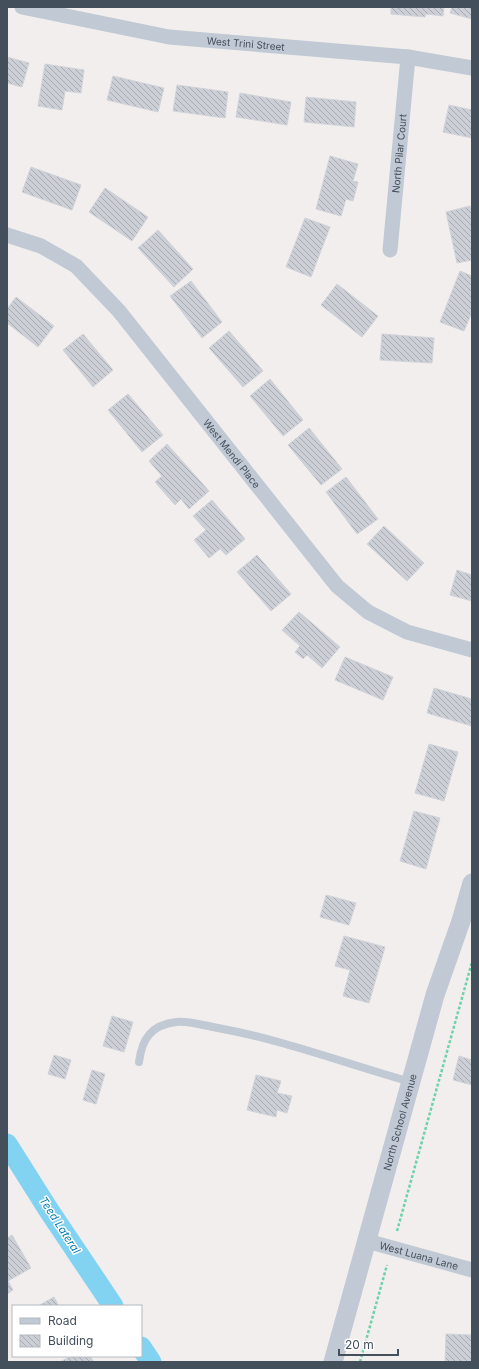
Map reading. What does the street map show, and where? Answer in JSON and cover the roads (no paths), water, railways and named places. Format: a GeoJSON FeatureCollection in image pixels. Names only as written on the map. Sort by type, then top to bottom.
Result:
{"type":"FeatureCollection","features":[{"type":"Feature","properties":{"kind":"street","name":"West Trini Street"},"geometry":{"type":"LineString","coordinates":[[22,7],[169,37],[408,57],[472,68]]}},
{"type":"Feature","properties":{"kind":"street","name":"North Pilar Court"},"geometry":{"type":"LineString","coordinates":[[390,250],[408,57]]}},
{"type":"Feature","properties":{"kind":"street","name":"West Mendi Place"},"geometry":{"type":"LineString","coordinates":[[7,235],[41,246],[76,266],[119,311],[337,586],[368,612],[407,632],[472,650]]}},
{"type":"Feature","properties":{"kind":"street","name":"North School Avenue"},"geometry":{"type":"LineString","coordinates":[[333,1362],[436,995],[467,923],[472,883]]}},
{"type":"Feature","properties":{"kind":"street","name":"West Luana Lane"},"geometry":{"type":"LineString","coordinates":[[367,1241],[472,1270]]}},
{"type":"Feature","properties":{"kind":"lane"},"geometry":{"type":"LineString","coordinates":[[139,1062],[141,1048],[150,1033],[162,1025],[177,1021],[251,1034],[411,1082]]}},
{"type":"Feature","properties":{"kind":"waterway","name":"Teed Lateral"},"geometry":{"type":"LineString","coordinates":[[7,1144],[48,1209],[112,1305]]}},
{"type":"Feature","properties":{"kind":"waterway","name":"Teed Lateral"},"geometry":{"type":"LineString","coordinates":[[142,1348],[151,1362]]}}]}
